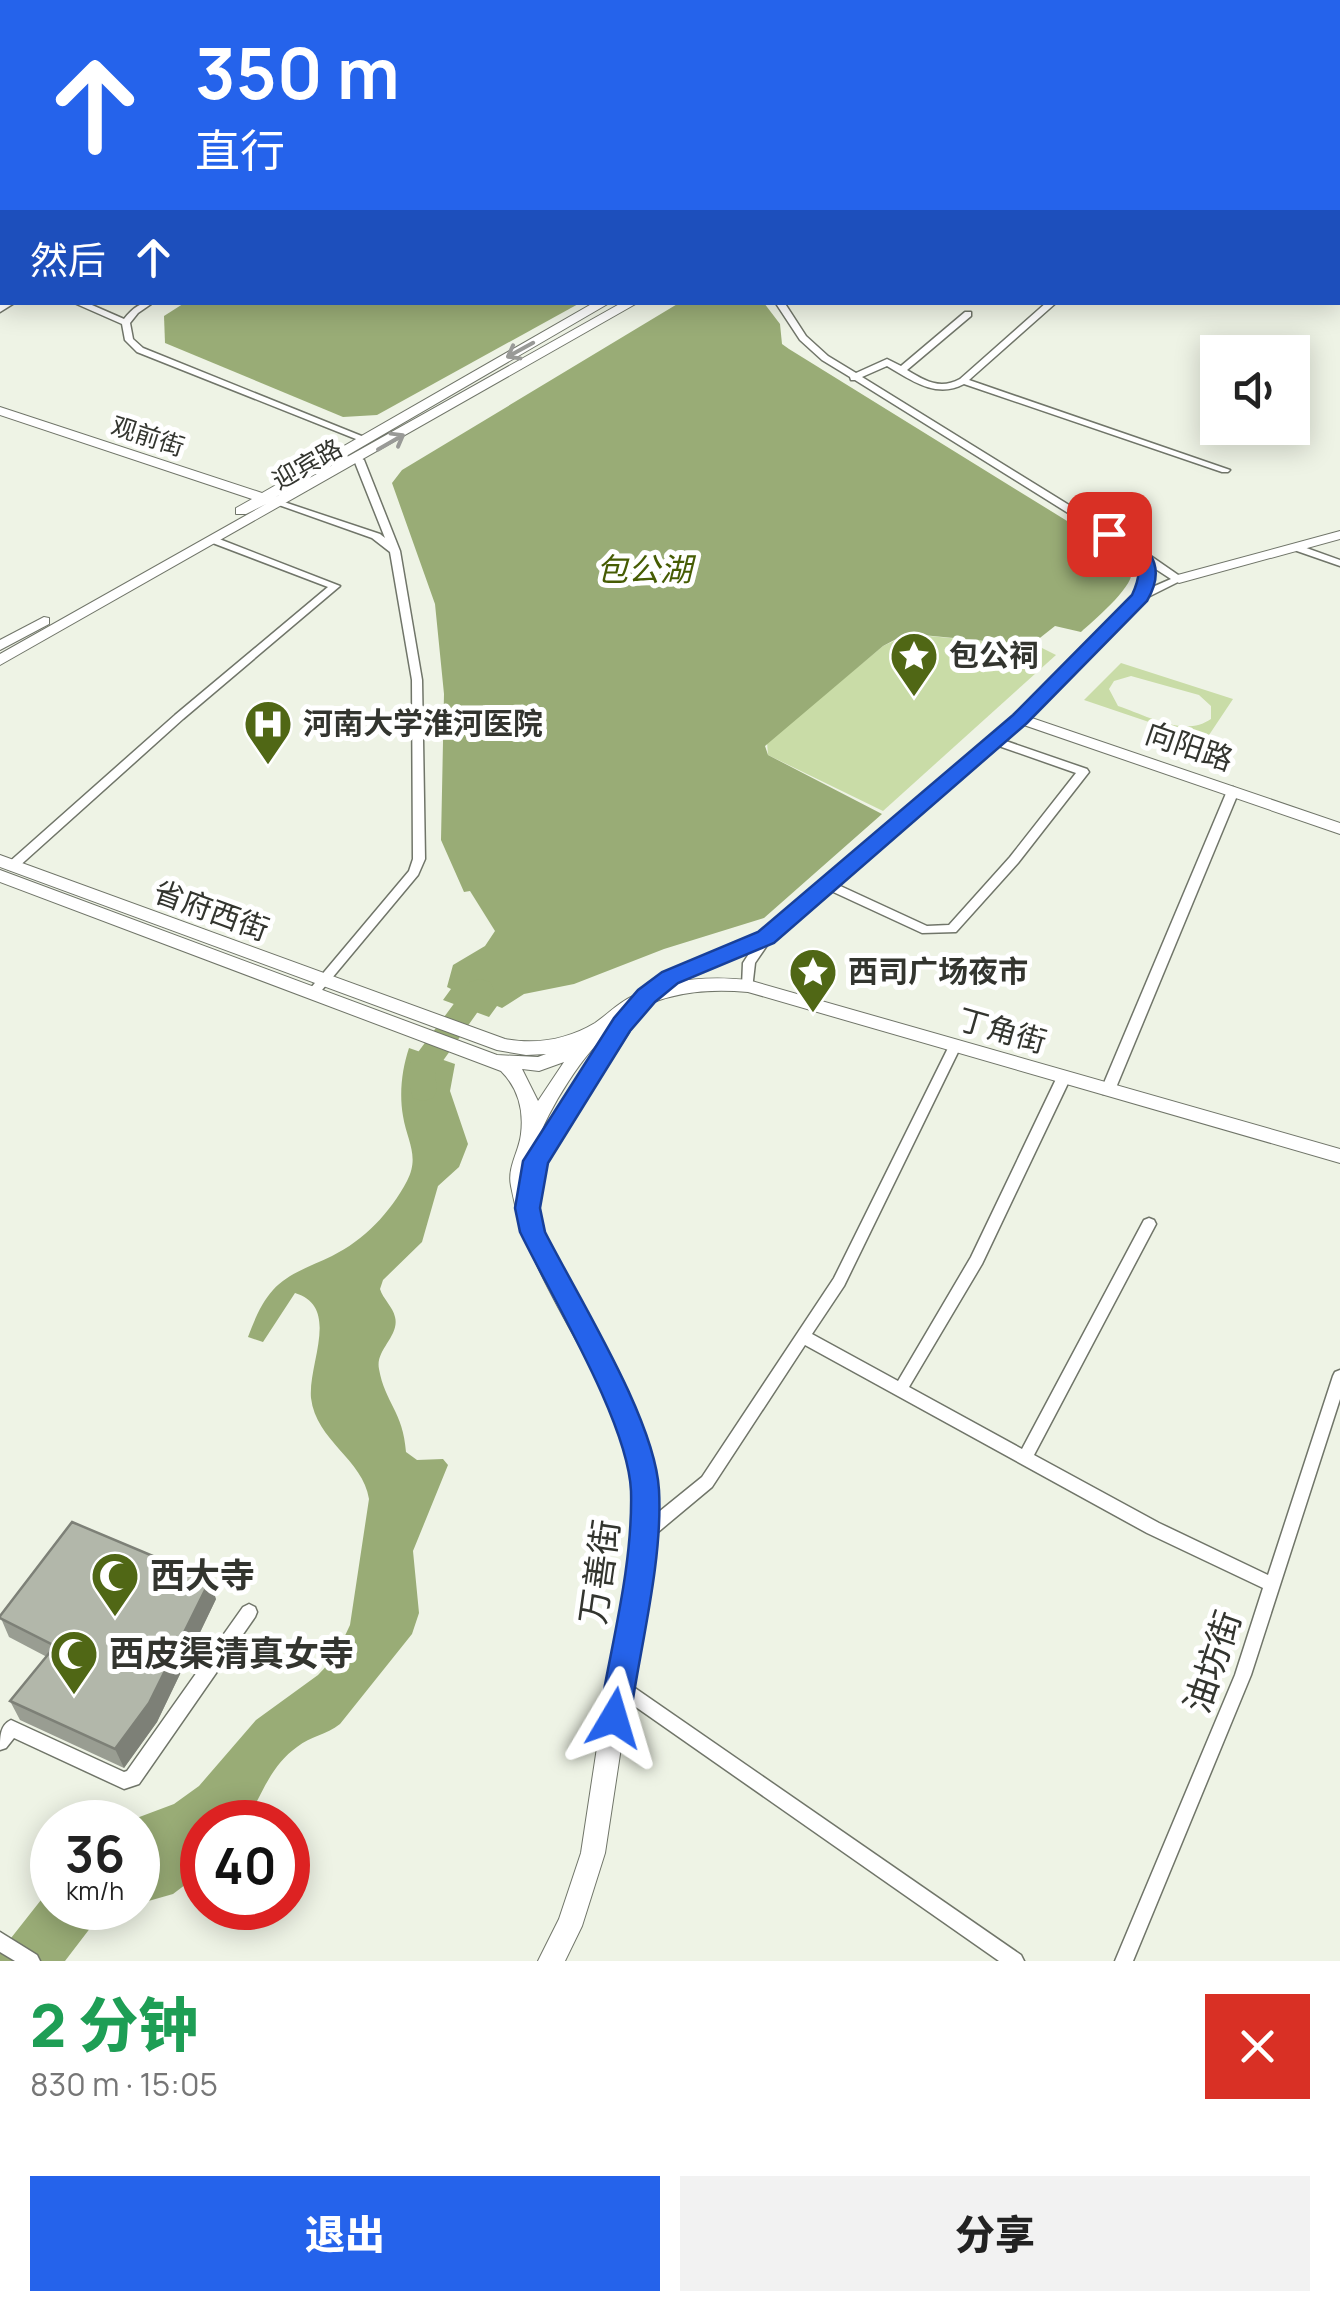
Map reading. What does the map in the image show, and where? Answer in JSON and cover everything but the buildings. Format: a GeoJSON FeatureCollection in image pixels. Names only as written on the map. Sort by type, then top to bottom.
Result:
{"type":"FeatureCollection","features":[{"type":"Feature","properties":{"kind":"street"},"geometry":{"type":"LineString","coordinates":[[83,305],[126,324]]}},
{"type":"Feature","properties":{"kind":"street"},"geometry":{"type":"LineString","coordinates":[[144,305],[135,310],[126,324],[129,340],[149,354],[364,439]]}},
{"type":"Feature","properties":{"kind":"street","name":"迎宾路"},"geometry":{"type":"LineString","coordinates":[[0,646],[600,305]]}},
{"type":"Feature","properties":{"kind":"street","name":"迎宾路"},"geometry":{"type":"LineString","coordinates":[[0,660],[628,305]]}},
{"type":"Feature","properties":{"kind":"street"},"geometry":{"type":"LineString","coordinates":[[780,305],[803,338],[854,378],[1179,578]]}},
{"type":"Feature","properties":{"kind":"street"},"geometry":{"type":"LineString","coordinates":[[854,378],[887,362],[944,391],[963,381],[1051,305]]}},
{"type":"Feature","properties":{"kind":"street"},"geometry":{"type":"LineString","coordinates":[[902,370],[968,314]]}},
{"type":"Feature","properties":{"kind":"street"},"geometry":{"type":"LineString","coordinates":[[963,381],[1225,470]]}},
{"type":"Feature","properties":{"kind":"street","name":"观前街"},"geometry":{"type":"LineString","coordinates":[[3,414],[281,504]]}},
{"type":"Feature","properties":{"kind":"street"},"geometry":{"type":"LineString","coordinates":[[318,987],[414,872],[419,859],[416,680],[395,551],[359,460]]}},
{"type":"Feature","properties":{"kind":"street"},"geometry":{"type":"LineString","coordinates":[[281,504],[370,534],[395,551]]}},
{"type":"Feature","properties":{"kind":"street"},"geometry":{"type":"LineString","coordinates":[[748,986],[749,962],[766,938],[1023,716],[1140,597],[1179,578],[1340,535]]}},
{"type":"Feature","properties":{"kind":"street"},"geometry":{"type":"LineString","coordinates":[[3,871],[336,586],[214,540]]}},
{"type":"Feature","properties":{"kind":"street"},"geometry":{"type":"LineString","coordinates":[[1298,548],[1340,562]]}},
{"type":"Feature","properties":{"kind":"street"},"geometry":{"type":"LineString","coordinates":[[1140,597],[1149,572],[1141,554]]}},
{"type":"Feature","properties":{"kind":"street","name":"向阳路"},"geometry":{"type":"LineString","coordinates":[[1023,716],[1340,828]]}},
{"type":"Feature","properties":{"kind":"street","name":"向阳路"},"geometry":{"type":"LineString","coordinates":[[1023,716],[1340,818]]}},
{"type":"Feature","properties":{"kind":"street"},"geometry":{"type":"LineString","coordinates":[[826,884],[926,930],[952,929],[1014,860],[1083,772],[995,741]]}},
{"type":"Feature","properties":{"kind":"street"},"geometry":{"type":"LineString","coordinates":[[1108,1090],[1232,791]]}},
{"type":"Feature","properties":{"kind":"street","name":"省府西街"},"geometry":{"type":"LineString","coordinates":[[3,871],[400,1018],[511,1055]]}},
{"type":"Feature","properties":{"kind":"street"},"geometry":{"type":"LineString","coordinates":[[646,996],[670,978],[766,938]]}},
{"type":"Feature","properties":{"kind":"street","name":"丁角街"},"geometry":{"type":"LineString","coordinates":[[646,996],[690,984],[748,986],[1340,1156]]}},
{"type":"Feature","properties":{"kind":"street","name":"万善街"},"geometry":{"type":"LineString","coordinates":[[542,1113],[584,1048],[646,996]]}},
{"type":"Feature","properties":{"kind":"street"},"geometry":{"type":"LineString","coordinates":[[511,1055],[566,1044],[613,1023]]}},
{"type":"Feature","properties":{"kind":"street","name":"万善街"},"geometry":{"type":"LineString","coordinates":[[551,1961],[582,1896],[598,1836],[643,1535],[645,1488],[631,1429],[532,1232],[527,1208],[531,1153],[613,1023]]}},
{"type":"Feature","properties":{"kind":"street"},"geometry":{"type":"LineString","coordinates":[[643,1535],[708,1482],[804,1337],[839,1282],[955,1046]]}},
{"type":"Feature","properties":{"kind":"street"},"geometry":{"type":"LineString","coordinates":[[511,1055],[553,1061],[584,1048]]}},
{"type":"Feature","properties":{"kind":"street"},"geometry":{"type":"LineString","coordinates":[[511,1055],[542,1113],[531,1153]]}},
{"type":"Feature","properties":{"kind":"street"},"geometry":{"type":"LineString","coordinates":[[511,1055],[527,1093],[531,1153]]}},
{"type":"Feature","properties":{"kind":"street"},"geometry":{"type":"LineString","coordinates":[[900,1390],[977,1260],[1064,1077]]}},
{"type":"Feature","properties":{"kind":"street"},"geometry":{"type":"LineString","coordinates":[[1025,1458],[1149,1224]]}},
{"type":"Feature","properties":{"kind":"street"},"geometry":{"type":"LineString","coordinates":[[804,1337],[1153,1528],[1270,1584]]}},
{"type":"Feature","properties":{"kind":"street","name":"油坊街"},"geometry":{"type":"LineString","coordinates":[[1124,1961],[1243,1676],[1340,1376]]}},
{"type":"Feature","properties":{"kind":"street"},"geometry":{"type":"LineString","coordinates":[[0,1742],[11,1728],[124,1781],[133,1778],[249,1612]]}},
{"type":"Feature","properties":{"kind":"street"},"geometry":{"type":"LineString","coordinates":[[618,1684],[1014,1961]]}},
{"type":"Feature","properties":{"kind":"street"},"geometry":{"type":"LineString","coordinates":[[0,1941],[31,1961]]}},
{"type":"Feature","properties":{"kind":"shaded area","name":"包公祠"},"geometry":{"type":"Polygon","coordinates":[[[909,634],[1040,647],[1056,655],[883,811],[768,755],[767,742],[883,646],[909,634]]]}},
{"type":"Feature","properties":{"kind":"shaded area"},"geometry":{"type":"Polygon","coordinates":[[[1121,663],[1233,699],[1205,741],[1084,700],[1121,663]],[[1131,676],[1114,681],[1109,689],[1118,706],[1177,726],[1211,719],[1211,706],[1199,695],[1131,676]]]}},
{"type":"Feature","properties":{"kind":"water"},"geometry":{"type":"Polygon","coordinates":[[[181,305],[576,305],[377,415],[343,417],[165,343],[164,316],[181,305]]]}},
{"type":"Feature","properties":{"kind":"water","name":"包公湖"},"geometry":{"type":"Polygon","coordinates":[[[676,305],[766,305],[780,324],[782,344],[1114,550],[1130,566],[1132,575],[1114,602],[1081,632],[1055,626],[1036,641],[1019,638],[1016,644],[912,634],[883,646],[765,746],[768,755],[882,814],[764,918],[664,949],[574,984],[524,994],[502,1008],[497,1006],[489,1017],[443,1000],[451,989],[447,987],[453,965],[485,946],[495,931],[470,891],[464,892],[441,840],[444,694],[435,604],[392,483],[402,470],[676,305]]]}},
{"type":"Feature","properties":{"kind":"water"},"geometry":{"type":"Polygon","coordinates":[[[409,1048],[455,1064],[450,1091],[468,1144],[459,1167],[438,1186],[422,1242],[383,1280],[380,1289],[396,1324],[379,1369],[406,1452],[417,1460],[443,1459],[448,1465],[413,1551],[419,1613],[412,1634],[340,1724],[288,1754],[258,1800],[180,1800],[180,1889],[160,1898],[160,1809],[199,1786],[256,1720],[318,1675],[335,1657],[350,1625],[369,1499],[358,1472],[315,1413],[311,1384],[319,1338],[316,1310],[309,1300],[295,1293],[263,1342],[248,1337],[261,1306],[279,1284],[365,1234],[393,1204],[407,1181],[413,1156],[403,1116],[403,1073],[409,1048]]]}},
{"type":"Feature","properties":{"kind":"water"},"geometry":{"type":"Polygon","coordinates":[[[30,1914],[30,1930],[89,1930],[65,1961],[0,1961],[0,1952],[30,1914]]]}},
{"type":"Feature","properties":{"kind":"waterway"},"geometry":{"type":"LineString","coordinates":[[423,1090],[420,1071],[480,989]]}},
{"type":"Feature","properties":{"kind":"place","name":"包公祠"},"geometry":{"type":"Point","coordinates":[914,698]}},
{"type":"Feature","properties":{"kind":"place","name":"河南大学淮河医院"},"geometry":{"type":"Point","coordinates":[268,766]}},
{"type":"Feature","properties":{"kind":"place","name":"西司广场夜市"},"geometry":{"type":"Point","coordinates":[813,1014]}},
{"type":"Feature","properties":{"kind":"place","name":"西大寺"},"geometry":{"type":"Point","coordinates":[115,1618]}},
{"type":"Feature","properties":{"kind":"place","name":"西皮渠清真女寺"},"geometry":{"type":"Point","coordinates":[74,1696]}},
{"type":"Feature","properties":{"kind":"route"},"geometry":{"type":"LineString","coordinates":[[614,1718],[643,1535],[645,1488],[631,1429],[532,1232],[527,1208],[536,1161],[622,1024],[646,996],[670,978],[766,938],[1020,719],[1140,597],[1149,578],[1148,565],[1141,554],[1109,534]]}}]}
